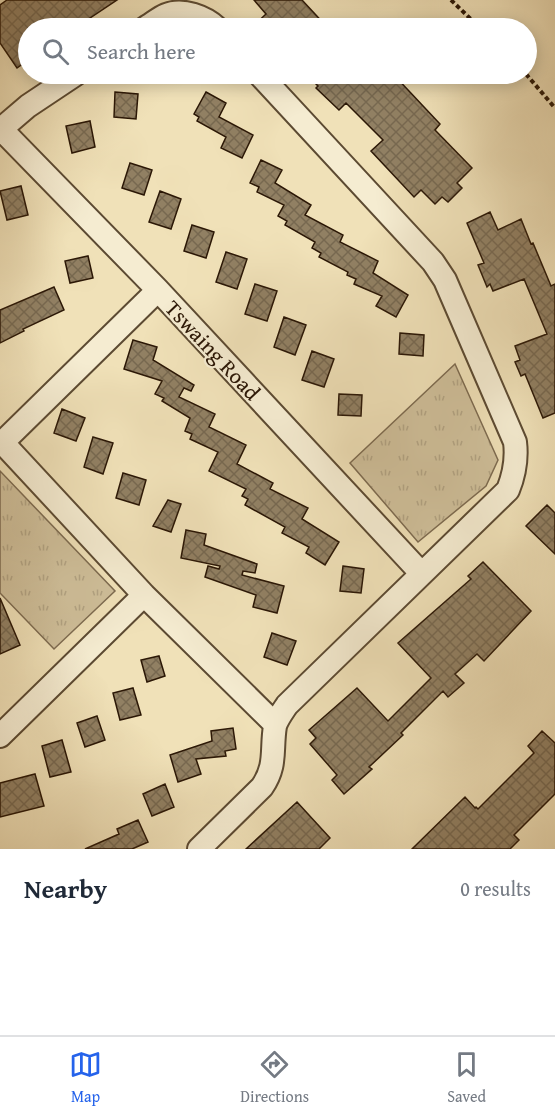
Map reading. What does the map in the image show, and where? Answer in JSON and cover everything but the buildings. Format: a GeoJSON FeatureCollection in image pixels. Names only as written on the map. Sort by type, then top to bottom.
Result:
{"type":"FeatureCollection","features":[{"type":"Feature","properties":{"kind":"street"},"geometry":{"type":"LineString","coordinates":[[161,18],[167,14],[185,13],[204,18]]}},
{"type":"Feature","properties":{"kind":"street"},"geometry":{"type":"LineString","coordinates":[[0,130],[28,106],[61,84]]}},
{"type":"Feature","properties":{"kind":"street"},"geometry":{"type":"LineString","coordinates":[[199,849],[262,787],[269,777],[273,766],[276,724],[287,705],[508,490],[512,481],[516,453],[515,442],[445,280],[433,262],[268,84]]}},
{"type":"Feature","properties":{"kind":"street","name":"Tswaing Road"},"geometry":{"type":"LineString","coordinates":[[0,130],[158,290],[421,573]]}},
{"type":"Feature","properties":{"kind":"street"},"geometry":{"type":"LineString","coordinates":[[158,290],[1,444],[144,595],[276,724]]}},
{"type":"Feature","properties":{"kind":"street"},"geometry":{"type":"LineString","coordinates":[[0,736],[144,595]]}},
{"type":"Feature","properties":{"kind":"path"},"geometry":{"type":"LineString","coordinates":[[451,0],[470,18]]}},
{"type":"Feature","properties":{"kind":"path"},"geometry":{"type":"LineString","coordinates":[[535,84],[555,108]]}},
{"type":"Feature","properties":{"kind":"green space"},"geometry":{"type":"Polygon","coordinates":[[[455,364],[498,460],[486,486],[418,542],[350,463],[455,364]]]}},
{"type":"Feature","properties":{"kind":"green space"},"geometry":{"type":"Polygon","coordinates":[[[0,471],[115,591],[54,649],[0,593],[0,471]]]}}]}
